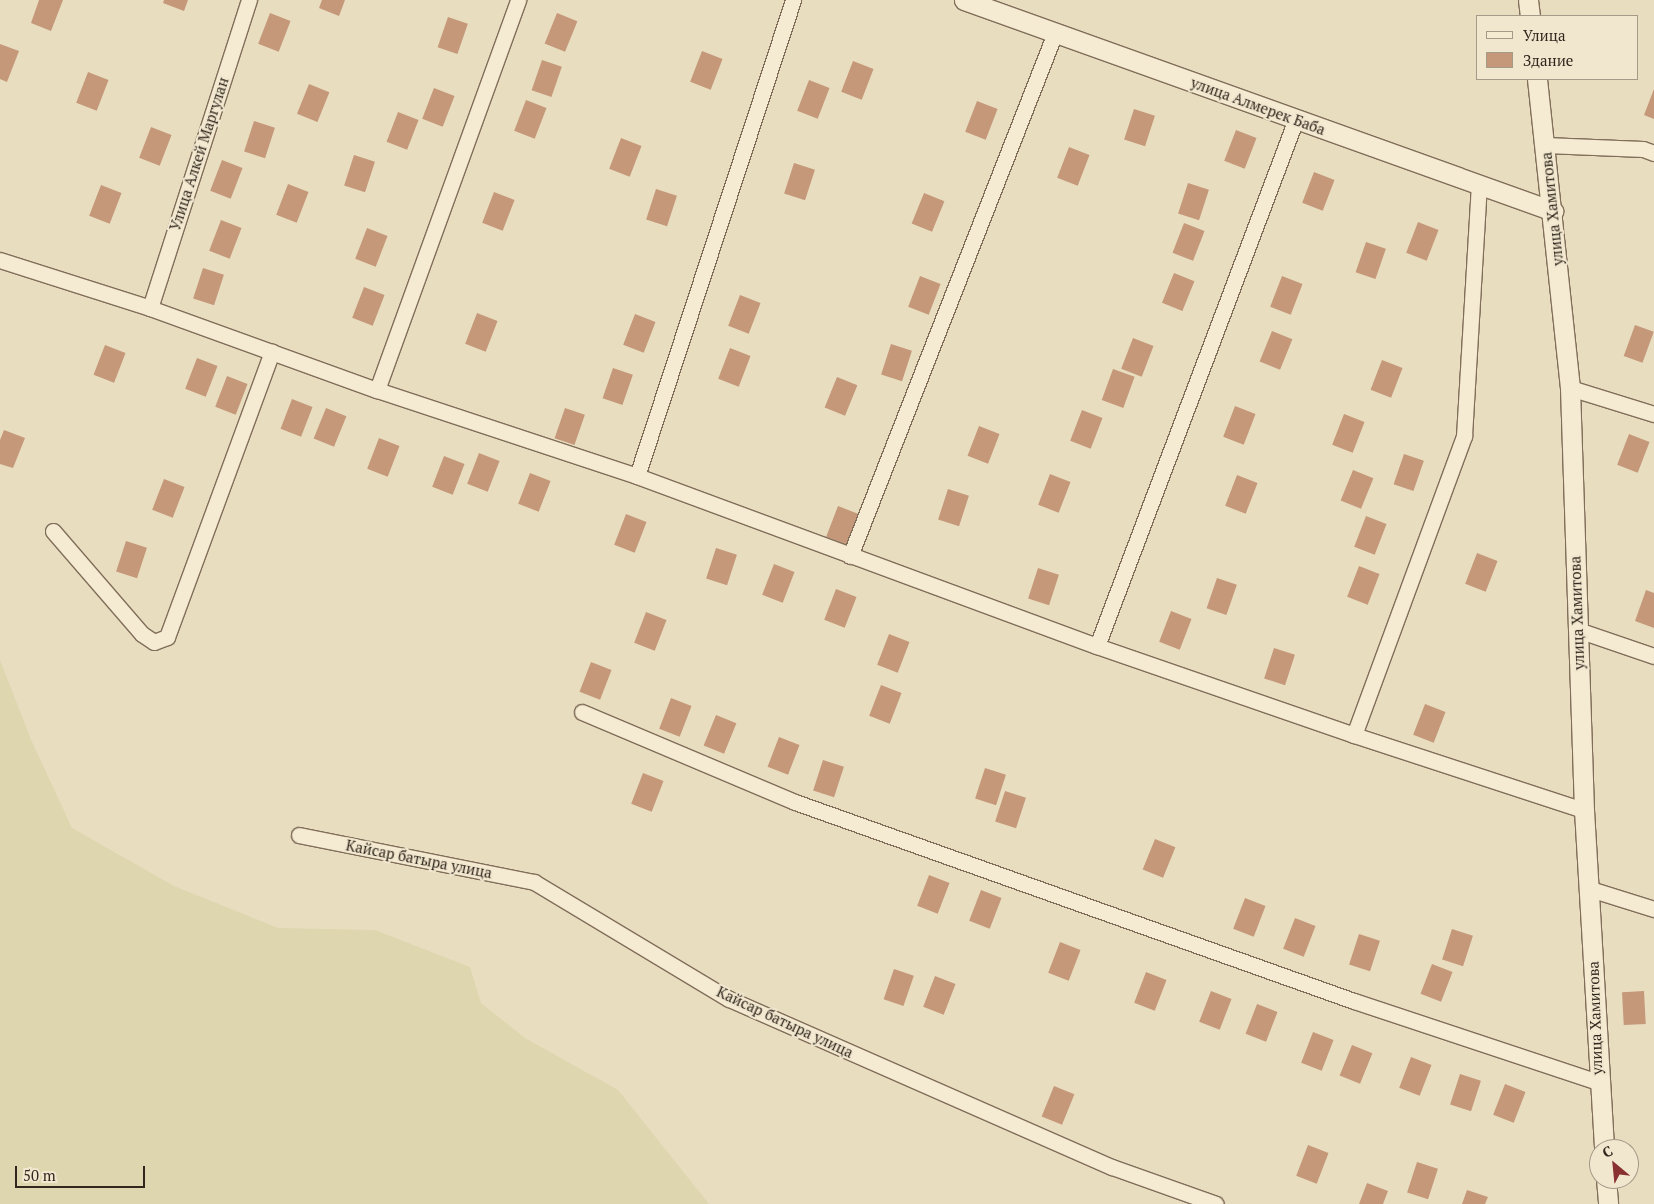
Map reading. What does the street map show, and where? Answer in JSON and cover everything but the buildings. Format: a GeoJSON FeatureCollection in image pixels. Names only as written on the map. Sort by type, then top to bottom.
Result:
{"type":"FeatureCollection","features":[{"type":"Feature","properties":{"kind":"street","name":"Улица Алкей Маргулан"},"geometry":{"type":"LineString","coordinates":[[150,308],[249,0]]}},
{"type":"Feature","properties":{"kind":"street"},"geometry":{"type":"LineString","coordinates":[[377,390],[518,0]]}},
{"type":"Feature","properties":{"kind":"street"},"geometry":{"type":"LineString","coordinates":[[637,476],[793,0]]}},
{"type":"Feature","properties":{"kind":"street","name":"улица Алмерек Баба"},"geometry":{"type":"LineString","coordinates":[[964,0],[1553,211]]}},
{"type":"Feature","properties":{"kind":"street"},"geometry":{"type":"LineString","coordinates":[[1528,0],[1530,15]]}},
{"type":"Feature","properties":{"kind":"street"},"geometry":{"type":"LineString","coordinates":[[850,556],[1055,33]]}},
{"type":"Feature","properties":{"kind":"street","name":"улица Хамитова"},"geometry":{"type":"LineString","coordinates":[[1537,80],[1553,211],[1570,388],[1584,810],[1590,889],[1598,1082],[1603,1139]]}},
{"type":"Feature","properties":{"kind":"street"},"geometry":{"type":"LineString","coordinates":[[1097,646],[1296,119]]}},
{"type":"Feature","properties":{"kind":"street"},"geometry":{"type":"LineString","coordinates":[[1545,145],[1643,150],[1654,153]]}},
{"type":"Feature","properties":{"kind":"street"},"geometry":{"type":"LineString","coordinates":[[1354,735],[1464,436],[1479,185]]}},
{"type":"Feature","properties":{"kind":"street"},"geometry":{"type":"LineString","coordinates":[[0,260],[150,308],[377,390],[637,476],[1097,646],[1354,735],[1584,810]]}},
{"type":"Feature","properties":{"kind":"street"},"geometry":{"type":"LineString","coordinates":[[53,531],[142,634],[154,642],[167,637],[272,352]]}},
{"type":"Feature","properties":{"kind":"street"},"geometry":{"type":"LineString","coordinates":[[1570,388],[1654,414]]}},
{"type":"Feature","properties":{"kind":"street"},"geometry":{"type":"LineString","coordinates":[[1578,630],[1654,656]]}},
{"type":"Feature","properties":{"kind":"street"},"geometry":{"type":"LineString","coordinates":[[582,712],[795,802],[1354,1001],[1598,1082]]}},
{"type":"Feature","properties":{"kind":"street","name":"Кайсар батыра улица"},"geometry":{"type":"LineString","coordinates":[[299,835],[534,882],[729,999],[1112,1167],[1216,1204]]}},
{"type":"Feature","properties":{"kind":"street"},"geometry":{"type":"LineString","coordinates":[[1590,889],[1654,909]]}},
{"type":"Feature","properties":{"kind":"street"},"geometry":{"type":"LineString","coordinates":[[1607,1189],[1608,1204]]}},
{"type":"Feature","properties":{"kind":"shaded area"},"geometry":{"type":"Polygon","coordinates":[[[0,660],[32,742],[72,828],[174,886],[278,928],[375,930],[470,967],[481,1003],[525,1038],[618,1090],[709,1204],[0,1204],[0,660]]]}}]}
